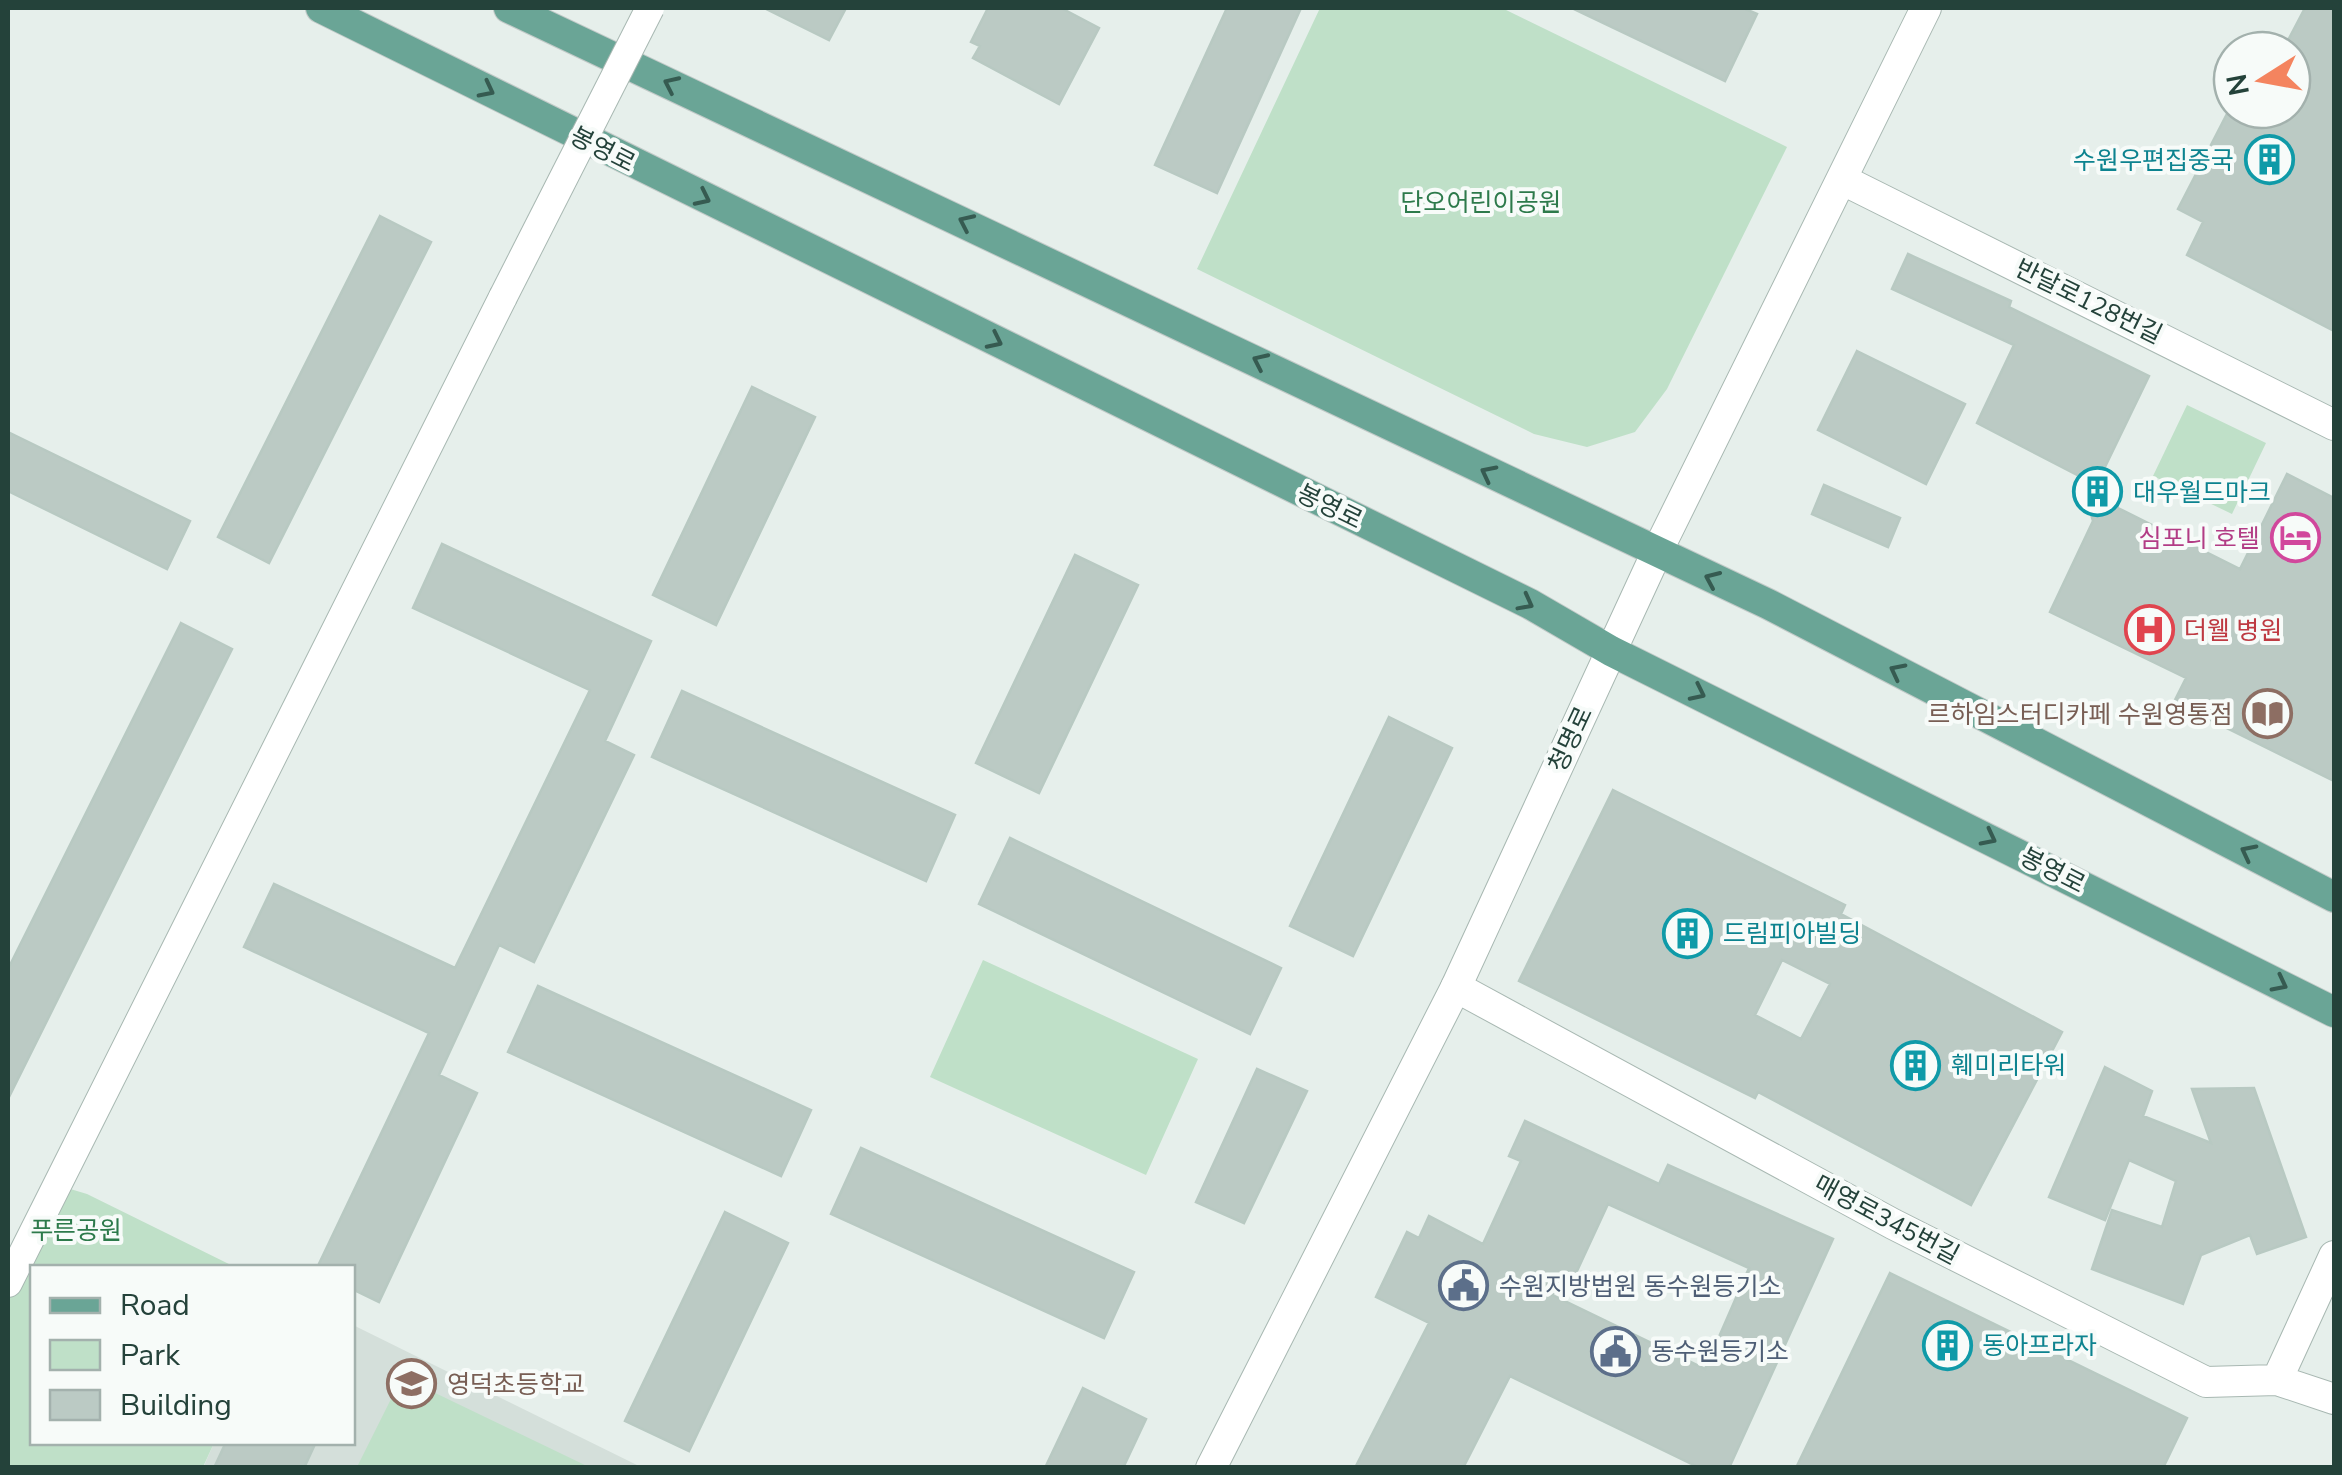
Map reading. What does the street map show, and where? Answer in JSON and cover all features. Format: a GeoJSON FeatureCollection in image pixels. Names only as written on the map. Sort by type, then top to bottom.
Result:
{"type":"FeatureCollection","features":[{"type":"Feature","properties":{"kind":"main road","name":"봉영로"},"geometry":{"type":"LineString","coordinates":[[321,8],[1530,604],[1610,651],[2334,1012]]}},
{"type":"Feature","properties":{"kind":"main road"},"geometry":{"type":"LineString","coordinates":[[509,8],[1768,604],[2334,897]]}},
{"type":"Feature","properties":{"kind":"street"},"geometry":{"type":"LineString","coordinates":[[8,1283],[650,8]]}},
{"type":"Feature","properties":{"kind":"street","name":"청명로"},"geometry":{"type":"LineString","coordinates":[[1211,1468],[1456,988],[1656,554],[1926,8]]}},
{"type":"Feature","properties":{"kind":"street","name":"반달로128번길"},"geometry":{"type":"LineString","coordinates":[[1843,180],[2334,424]]}},
{"type":"Feature","properties":{"kind":"street","name":"매영로345번길"},"geometry":{"type":"LineString","coordinates":[[1456,988],[1893,1224],[2206,1382],[2277,1380],[2334,1400]]}},
{"type":"Feature","properties":{"kind":"street"},"geometry":{"type":"LineString","coordinates":[[2277,1380],[2334,1256]]}},
{"type":"Feature","properties":{"kind":"shaded area","name":"영덕초등학교"},"geometry":{"type":"Polygon","coordinates":[[[355,1326],[641,1467],[203,1468],[213,1445],[355,1445],[355,1326]]]}},
{"type":"Feature","properties":{"kind":"green space","name":"단오어린이공원"},"geometry":{"type":"Polygon","coordinates":[[[1320,8],[1502,8],[1787,147],[1667,389],[1635,432],[1587,447],[1534,434],[1197,269],[1320,8]]]}},
{"type":"Feature","properties":{"kind":"green space"},"geometry":{"type":"Polygon","coordinates":[[[2187,405],[2266,443],[2232,514],[2153,476],[2187,405]]]}},
{"type":"Feature","properties":{"kind":"green space"},"geometry":{"type":"Polygon","coordinates":[[[983,960],[1198,1059],[1146,1175],[930,1077],[983,960]]]}},
{"type":"Feature","properties":{"kind":"green space","name":"푸른공원"},"geometry":{"type":"Polygon","coordinates":[[[57,1185],[87,1194],[231,1265],[30,1265],[30,1445],[213,1445],[203,1467],[8,1467],[8,1283],[57,1185]]]}},
{"type":"Feature","properties":{"kind":"green space"},"geometry":{"type":"Polygon","coordinates":[[[402,1377],[589,1467],[357,1467],[402,1377]]]}},
{"type":"Feature","properties":{"kind":"building"},"geometry":{"type":"Polygon","coordinates":[[[764,8],[846,8],[829,40],[764,8]]]}},
{"type":"Feature","properties":{"kind":"building"},"geometry":{"type":"Polygon","coordinates":[[[988,8],[1061,8],[1099,28],[1059,104],[973,58],[980,46],[971,42],[988,8]]]}},
{"type":"Feature","properties":{"kind":"building"},"geometry":{"type":"Polygon","coordinates":[[[1227,8],[1301,8],[1217,193],[1155,165],[1227,8]]]}},
{"type":"Feature","properties":{"kind":"building"},"geometry":{"type":"Polygon","coordinates":[[[1572,8],[1743,8],[1757,14],[1725,81],[1572,8]]]}},
{"type":"Feature","properties":{"kind":"building","name":"수원우편집중국"},"geometry":{"type":"Polygon","coordinates":[[[2305,8],[2334,8],[2334,331],[2187,255],[2203,222],[2178,209],[2219,130],[2312,130],[2312,30],[2293,30],[2305,8]]]}},
{"type":"Feature","properties":{"kind":"building"},"geometry":{"type":"Polygon","coordinates":[[[380,216],[431,242],[269,563],[218,537],[380,216]]]}},
{"type":"Feature","properties":{"kind":"building"},"geometry":{"type":"Polygon","coordinates":[[[1908,254],[2011,301],[2009,307],[2149,376],[2104,469],[2118,508],[2240,569],[2287,474],[2334,498],[2334,781],[2174,702],[2186,678],[2050,612],[2093,521],[2079,476],[1977,423],[2014,345],[1892,289],[1908,254]]]}},
{"type":"Feature","properties":{"kind":"building"},"geometry":{"type":"Polygon","coordinates":[[[1857,351],[1965,404],[1926,484],[1818,430],[1857,351]]]}},
{"type":"Feature","properties":{"kind":"building"},"geometry":{"type":"Polygon","coordinates":[[[752,387],[815,417],[716,625],[653,595],[752,387]]]}},
{"type":"Feature","properties":{"kind":"building"},"geometry":{"type":"Polygon","coordinates":[[[8,432],[190,521],[167,569],[8,491],[8,432]]]}},
{"type":"Feature","properties":{"kind":"building"},"geometry":{"type":"Polygon","coordinates":[[[1824,485],[1900,518],[1888,547],[1812,514],[1824,485]]]}},
{"type":"Feature","properties":{"kind":"building"},"geometry":{"type":"Polygon","coordinates":[[[442,544],[651,641],[605,741],[634,755],[534,962],[499,945],[439,1075],[477,1093],[379,1302],[355,1290],[355,1265],[318,1265],[429,1033],[244,947],[274,884],[455,968],[590,690],[413,608],[442,544]]]}},
{"type":"Feature","properties":{"kind":"building"},"geometry":{"type":"Polygon","coordinates":[[[1075,555],[1138,585],[1039,793],[976,763],[1075,555]]]}},
{"type":"Feature","properties":{"kind":"building"},"geometry":{"type":"Polygon","coordinates":[[[181,623],[232,649],[8,1099],[8,969],[181,623]]]}},
{"type":"Feature","properties":{"kind":"building"},"geometry":{"type":"Polygon","coordinates":[[[682,691],[955,815],[926,881],[652,757],[682,691]]]}},
{"type":"Feature","properties":{"kind":"building"},"geometry":{"type":"Polygon","coordinates":[[[1389,717],[1452,748],[1353,956],[1290,926],[1389,717]]]}},
{"type":"Feature","properties":{"kind":"building"},"geometry":{"type":"Polygon","coordinates":[[[1613,790],[1845,905],[1841,914],[2062,1032],[1971,1205],[1758,1092],[1755,1098],[1519,981],[1613,790]],[[1782,960],[1755,1015],[1801,1039],[1830,984],[1782,960]]]}},
{"type":"Feature","properties":{"kind":"building"},"geometry":{"type":"Polygon","coordinates":[[[1010,838],[1281,968],[1250,1034],[979,904],[1010,838]]]}},
{"type":"Feature","properties":{"kind":"building"},"geometry":{"type":"Polygon","coordinates":[[[538,986],[811,1110],[781,1176],[508,1052],[538,986]]]}},
{"type":"Feature","properties":{"kind":"building"},"geometry":{"type":"Polygon","coordinates":[[[2105,1067],[2152,1091],[2143,1116],[2211,1143],[2192,1089],[2254,1088],[2306,1237],[2257,1254],[2250,1235],[2201,1255],[2183,1304],[2092,1269],[2112,1210],[2162,1227],[2176,1181],[2129,1160],[2105,1220],[2049,1197],[2105,1067]]]}},
{"type":"Feature","properties":{"kind":"building"},"geometry":{"type":"Polygon","coordinates":[[[1257,1069],[1307,1091],[1244,1223],[1196,1202],[1257,1069]]]}},
{"type":"Feature","properties":{"kind":"building"},"geometry":{"type":"Polygon","coordinates":[[[1525,1121],[1659,1184],[1668,1165],[1833,1239],[1729,1468],[1700,1468],[1510,1376],[1463,1468],[1355,1468],[1429,1323],[1376,1297],[1407,1232],[1419,1238],[1429,1216],[1483,1244],[1521,1161],[1509,1156],[1525,1121]],[[1608,1204],[1577,1271],[1552,1295],[1705,1369],[1749,1268],[1608,1204]]]}},
{"type":"Feature","properties":{"kind":"building"},"geometry":{"type":"Polygon","coordinates":[[[861,1148],[1134,1272],[1104,1338],[831,1214],[861,1148]]]}},
{"type":"Feature","properties":{"kind":"building"},"geometry":{"type":"Polygon","coordinates":[[[725,1212],[788,1243],[689,1451],[625,1421],[725,1212]]]}},
{"type":"Feature","properties":{"kind":"building","name":"동아프라자"},"geometry":{"type":"Polygon","coordinates":[[[1890,1273],[2187,1418],[2163,1468],[1796,1468],[1890,1273]]]}},
{"type":"Feature","properties":{"kind":"building"},"geometry":{"type":"Polygon","coordinates":[[[1083,1388],[1146,1419],[1123,1468],[1045,1468],[1083,1388]]]}},
{"type":"Feature","properties":{"kind":"building"},"geometry":{"type":"Polygon","coordinates":[[[225,1445],[315,1445],[304,1468],[214,1468],[225,1445]]]}},
{"type":"Feature","properties":{"kind":"place","name":"수원우편집중국"},"geometry":{"type":"Point","coordinates":[2269,160]}},
{"type":"Feature","properties":{"kind":"place","name":"대우월드마크"},"geometry":{"type":"Point","coordinates":[2098,492]}},
{"type":"Feature","properties":{"kind":"place","name":"심포니 호텔"},"geometry":{"type":"Point","coordinates":[2295,538]}},
{"type":"Feature","properties":{"kind":"place","name":"더웰 병원"},"geometry":{"type":"Point","coordinates":[2149,630]}},
{"type":"Feature","properties":{"kind":"place","name":"르하임스터디카페 수원영통점"},"geometry":{"type":"Point","coordinates":[2268,714]}},
{"type":"Feature","properties":{"kind":"place","name":"드림피아빌딩"},"geometry":{"type":"Point","coordinates":[1688,933]}},
{"type":"Feature","properties":{"kind":"place","name":"훼미리타워"},"geometry":{"type":"Point","coordinates":[1916,1065]}},
{"type":"Feature","properties":{"kind":"place","name":"수원지방법원 동수원등기소"},"geometry":{"type":"Point","coordinates":[1464,1286]}},
{"type":"Feature","properties":{"kind":"place","name":"동아프라자"},"geometry":{"type":"Point","coordinates":[1947,1345]}},
{"type":"Feature","properties":{"kind":"place","name":"동수원등기소"},"geometry":{"type":"Point","coordinates":[1616,1351]}},
{"type":"Feature","properties":{"kind":"place","name":"영덕초등학교"},"geometry":{"type":"Point","coordinates":[412,1384]}}]}
